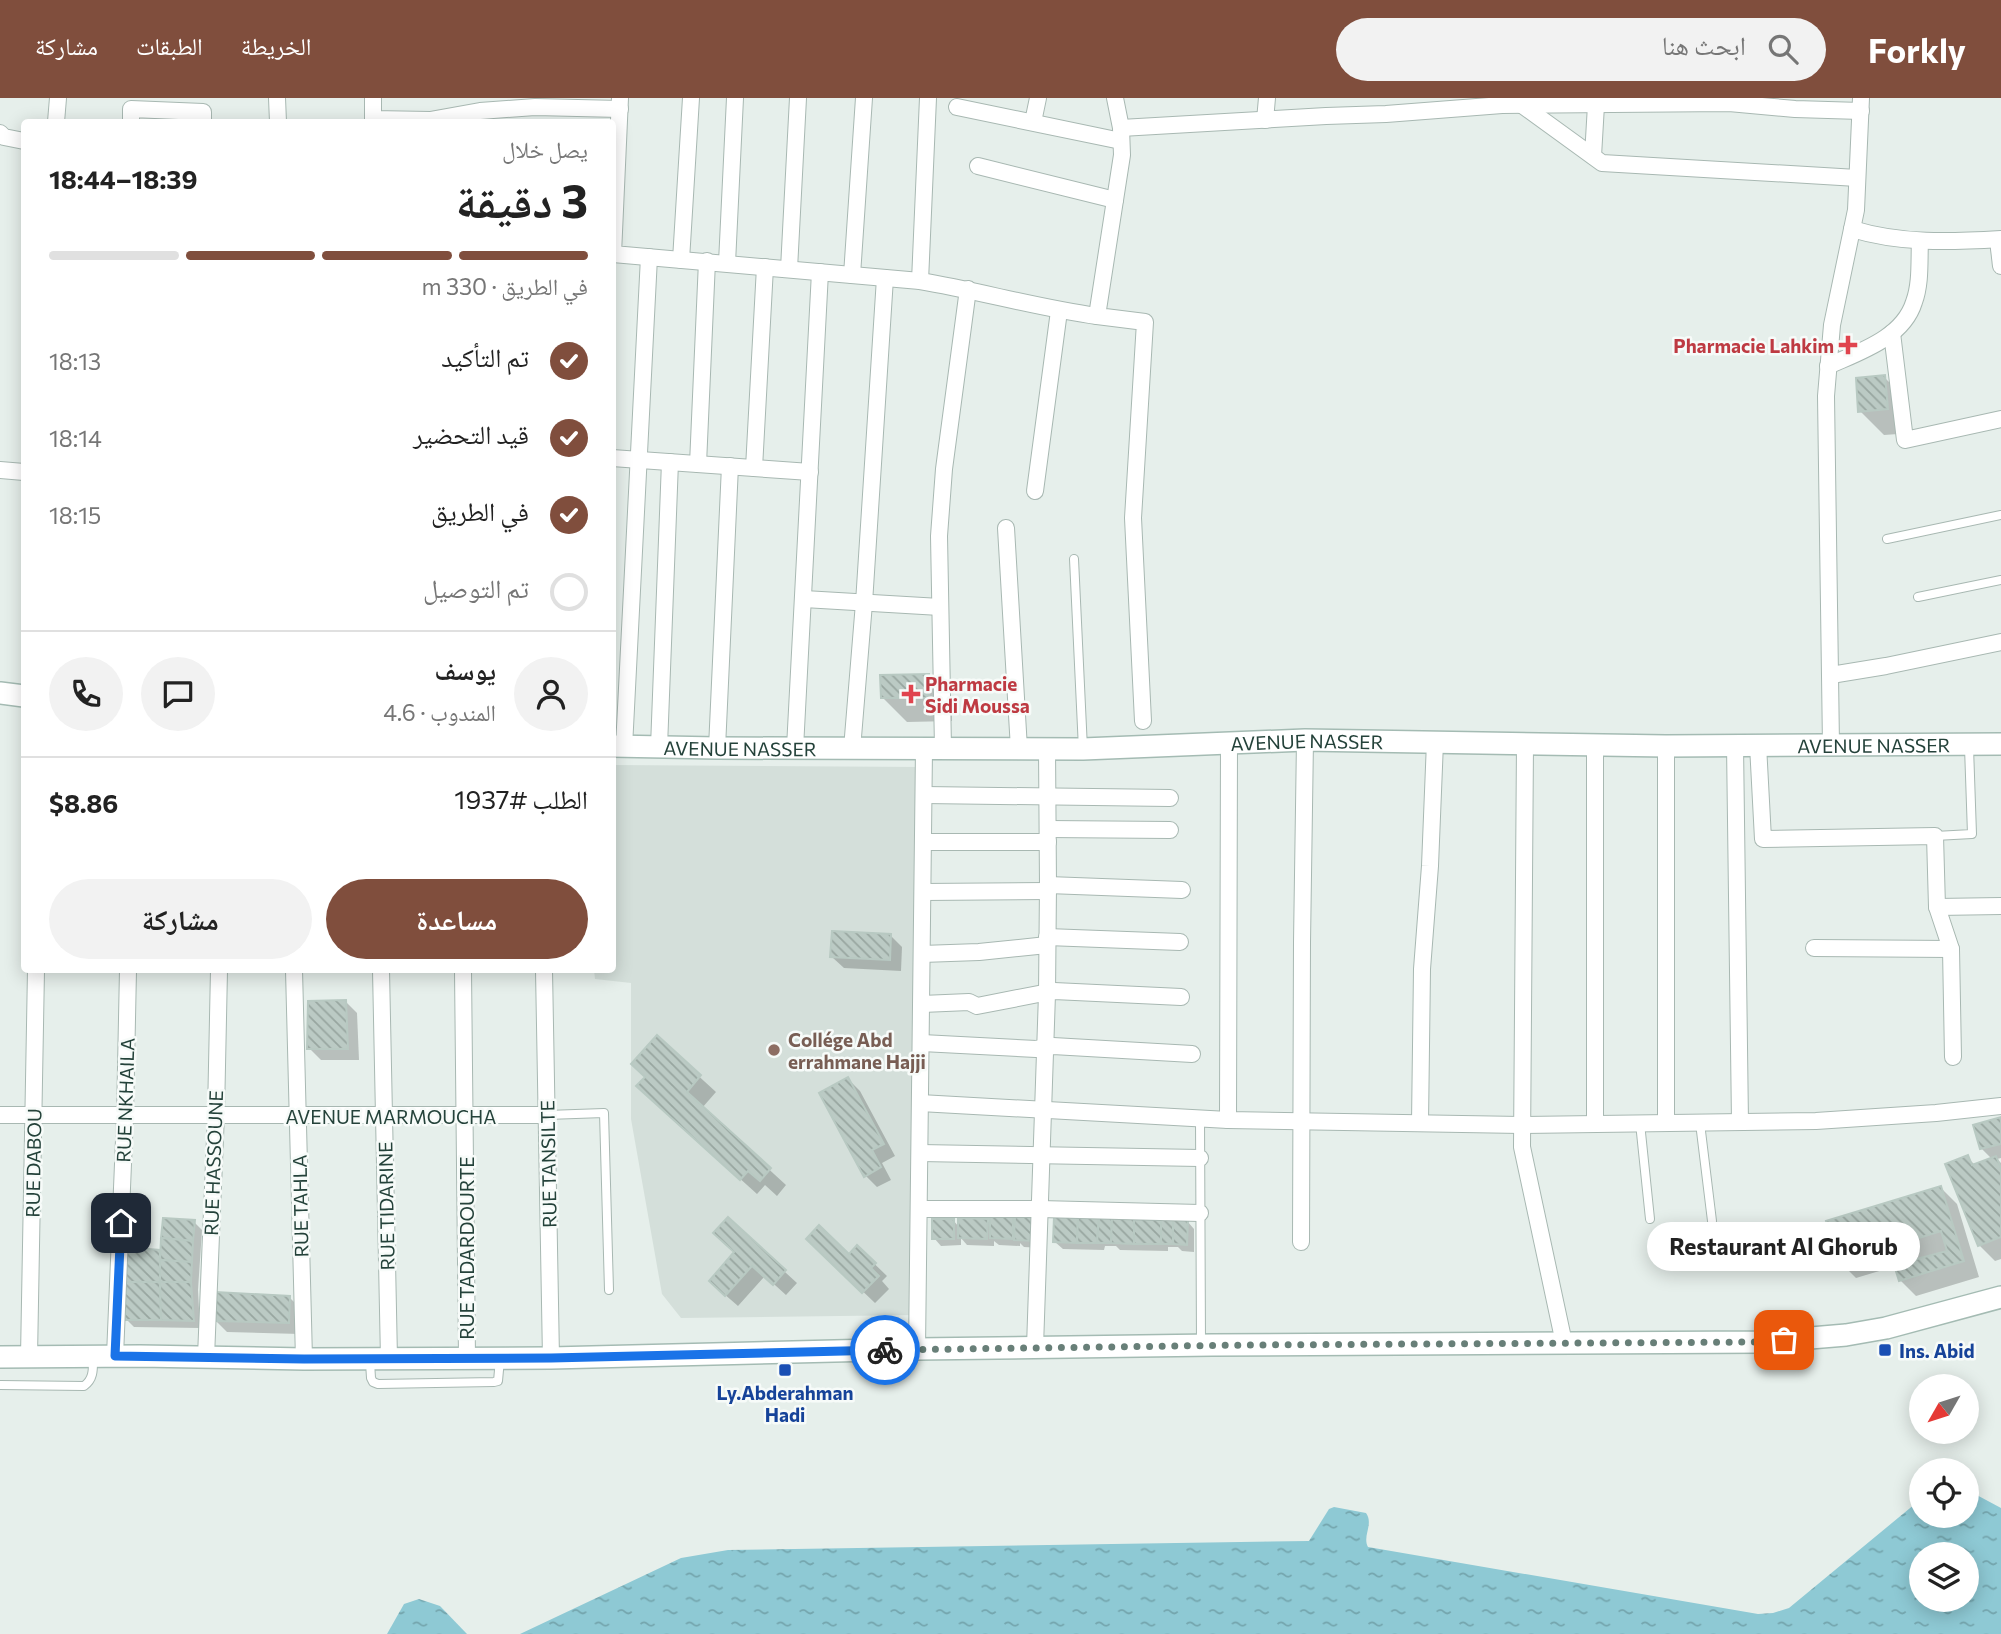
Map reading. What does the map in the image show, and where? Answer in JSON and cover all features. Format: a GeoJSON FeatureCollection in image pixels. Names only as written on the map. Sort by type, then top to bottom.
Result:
{"type":"FeatureCollection","features":[{"type":"Feature","properties":{"kind":"street"},"geometry":{"type":"LineString","coordinates":[[56,119],[58,98]]}},
{"type":"Feature","properties":{"kind":"street"},"geometry":{"type":"LineString","coordinates":[[278,98],[278,119]]}},
{"type":"Feature","properties":{"kind":"street"},"geometry":{"type":"LineString","coordinates":[[373,98],[373,119]]}},
{"type":"Feature","properties":{"kind":"street"},"geometry":{"type":"LineString","coordinates":[[681,260],[691,98]]}},
{"type":"Feature","properties":{"kind":"street"},"geometry":{"type":"LineString","coordinates":[[727,263],[735,98]]}},
{"type":"Feature","properties":{"kind":"street"},"geometry":{"type":"LineString","coordinates":[[789,269],[798,98]]}},
{"type":"Feature","properties":{"kind":"street"},"geometry":{"type":"LineString","coordinates":[[852,275],[864,98]]}},
{"type":"Feature","properties":{"kind":"street"},"geometry":{"type":"LineString","coordinates":[[920,281],[928,98]]}},
{"type":"Feature","properties":{"kind":"street"},"geometry":{"type":"LineString","coordinates":[[1034,122],[1038,98]]}},
{"type":"Feature","properties":{"kind":"street"},"geometry":{"type":"LineString","coordinates":[[1097,316],[1122,155],[1115,98]]}},
{"type":"Feature","properties":{"kind":"street"},"geometry":{"type":"LineString","coordinates":[[1265,120],[1267,98]]}},
{"type":"Feature","properties":{"kind":"street"},"geometry":{"type":"LineString","coordinates":[[1326,116],[1327,98]]}},
{"type":"Feature","properties":{"kind":"street"},"geometry":{"type":"LineString","coordinates":[[957,107],[982,105],[1034,122],[1121,134],[1326,116],[1387,106],[1452,103],[1596,105],[1729,101],[1861,105],[1856,210],[1832,325],[1825,425],[1831,745]]}},
{"type":"Feature","properties":{"kind":"street"},"geometry":{"type":"LineString","coordinates":[[436,119],[535,102],[620,104],[616,190]]}},
{"type":"Feature","properties":{"kind":"street"},"geometry":{"type":"LineString","coordinates":[[131,119],[131,109],[183,105],[203,112],[203,119]]}},
{"type":"Feature","properties":{"kind":"street"},"geometry":{"type":"LineString","coordinates":[[1521,105],[1602,163],[1857,178]]}},
{"type":"Feature","properties":{"kind":"street"},"geometry":{"type":"LineString","coordinates":[[1593,156],[1596,105]]}},
{"type":"Feature","properties":{"kind":"street"},"geometry":{"type":"LineString","coordinates":[[0,133],[7,138],[21,140]]}},
{"type":"Feature","properties":{"kind":"street"},"geometry":{"type":"LineString","coordinates":[[978,166],[1115,200]]}},
{"type":"Feature","properties":{"kind":"street"},"geometry":{"type":"LineString","coordinates":[[1852,229],[1874,236],[1920,241],[1999,239],[2001,266]]}},
{"type":"Feature","properties":{"kind":"street"},"geometry":{"type":"LineString","coordinates":[[1828,366],[1892,333],[1909,314],[1918,282],[1920,241]]}},
{"type":"Feature","properties":{"kind":"street"},"geometry":{"type":"LineString","coordinates":[[616,254],[920,281],[968,289],[1059,311],[1145,322],[1133,517],[1143,732]]}},
{"type":"Feature","properties":{"kind":"street"},"geometry":{"type":"LineString","coordinates":[[618,746],[649,257]]}},
{"type":"Feature","properties":{"kind":"street"},"geometry":{"type":"LineString","coordinates":[[698,464],[707,261]]}},
{"type":"Feature","properties":{"kind":"street"},"geometry":{"type":"LineString","coordinates":[[754,468],[765,267]]}},
{"type":"Feature","properties":{"kind":"street"},"geometry":{"type":"LineString","coordinates":[[795,748],[820,272]]}},
{"type":"Feature","properties":{"kind":"street"},"geometry":{"type":"LineString","coordinates":[[852,749],[885,278]]}},
{"type":"Feature","properties":{"kind":"street"},"geometry":{"type":"LineString","coordinates":[[917,1349],[924,795],[934,748],[940,607],[939,536],[944,469],[968,289]]}},
{"type":"Feature","properties":{"kind":"street"},"geometry":{"type":"LineString","coordinates":[[1035,491],[1059,311]]}},
{"type":"Feature","properties":{"kind":"street"},"geometry":{"type":"LineString","coordinates":[[1892,333],[1905,440],[2001,419]]}},
{"type":"Feature","properties":{"kind":"street"},"geometry":{"type":"LineString","coordinates":[[616,458],[810,472]]}},
{"type":"Feature","properties":{"kind":"street"},"geometry":{"type":"LineString","coordinates":[[659,747],[670,462]]}},
{"type":"Feature","properties":{"kind":"street"},"geometry":{"type":"LineString","coordinates":[[717,748],[730,466]]}},
{"type":"Feature","properties":{"kind":"street"},"geometry":{"type":"LineString","coordinates":[[0,470],[21,472]]}},
{"type":"Feature","properties":{"kind":"street"},"geometry":{"type":"LineString","coordinates":[[1006,528],[1019,749]]}},
{"type":"Feature","properties":{"kind":"street"},"geometry":{"type":"LineString","coordinates":[[804,599],[940,607]]}},
{"type":"Feature","properties":{"kind":"street"},"geometry":{"type":"LineString","coordinates":[[1831,675],[2001,642]]}},
{"type":"Feature","properties":{"kind":"street"},"geometry":{"type":"LineString","coordinates":[[0,693],[21,695]]}},
{"type":"Feature","properties":{"kind":"street","name":"AVENUE NASSER"},"geometry":{"type":"LineString","coordinates":[[618,746],[1083,748],[1143,732],[1229,744],[1305,740],[1666,746],[2001,744]]}},
{"type":"Feature","properties":{"kind":"street"},"geometry":{"type":"LineString","coordinates":[[1301,1242],[1305,740]]}},
{"type":"Feature","properties":{"kind":"street"},"geometry":{"type":"LineString","coordinates":[[1420,1123],[1422,960],[1430,866],[1435,742]]}},
{"type":"Feature","properties":{"kind":"street"},"geometry":{"type":"LineString","coordinates":[[1228,1121],[1229,744]]}},
{"type":"Feature","properties":{"kind":"street"},"geometry":{"type":"LineString","coordinates":[[1525,744],[1522,1147],[1564,1343]]}},
{"type":"Feature","properties":{"kind":"street"},"geometry":{"type":"LineString","coordinates":[[1595,745],[1595,1123]]}},
{"type":"Feature","properties":{"kind":"street"},"geometry":{"type":"LineString","coordinates":[[1758,745],[1763,839],[1935,835],[1937,907],[1951,948],[1953,1057]]}},
{"type":"Feature","properties":{"kind":"street"},"geometry":{"type":"LineString","coordinates":[[1666,746],[1666,1123]]}},
{"type":"Feature","properties":{"kind":"street"},"geometry":{"type":"LineString","coordinates":[[1735,746],[1740,1122]]}},
{"type":"Feature","properties":{"kind":"street"},"geometry":{"type":"LineString","coordinates":[[1035,1348],[1048,888],[1046,748]]}},
{"type":"Feature","properties":{"kind":"street"},"geometry":{"type":"LineString","coordinates":[[924,795],[1170,798]]}},
{"type":"Feature","properties":{"kind":"street"},"geometry":{"type":"LineString","coordinates":[[923,842],[1170,830]]}},
{"type":"Feature","properties":{"kind":"street"},"geometry":{"type":"LineString","coordinates":[[923,892],[1048,888],[1182,890]]}},
{"type":"Feature","properties":{"kind":"street"},"geometry":{"type":"LineString","coordinates":[[1937,907],[2001,906]]}},
{"type":"Feature","properties":{"kind":"street"},"geometry":{"type":"LineString","coordinates":[[922,954],[979,952],[1047,941],[1180,942]]}},
{"type":"Feature","properties":{"kind":"street"},"geometry":{"type":"LineString","coordinates":[[1814,948],[1951,948]]}},
{"type":"Feature","properties":{"kind":"street","name":"RUE DABOU"},"geometry":{"type":"LineString","coordinates":[[29,1357],[36,973]]}},
{"type":"Feature","properties":{"kind":"street","name":"RUE NKHAILA"},"geometry":{"type":"LineString","coordinates":[[104,1356],[125,1116],[128,973]]}},
{"type":"Feature","properties":{"kind":"street","name":"RUE HASSOUNE"},"geometry":{"type":"LineString","coordinates":[[206,1357],[219,973]]}},
{"type":"Feature","properties":{"kind":"street","name":"RUE TAHLA"},"geometry":{"type":"LineString","coordinates":[[294,973],[304,1359]]}},
{"type":"Feature","properties":{"kind":"street","name":"RUE TIDARINE"},"geometry":{"type":"LineString","coordinates":[[379,1359],[384,1116],[381,973]]}},
{"type":"Feature","properties":{"kind":"street","name":"RUE TADARDOURTE"},"geometry":{"type":"LineString","coordinates":[[463,973],[467,1358]]}},
{"type":"Feature","properties":{"kind":"street","name":"RUE TANSILTE"},"geometry":{"type":"LineString","coordinates":[[544,973],[551,1358]]}},
{"type":"Feature","properties":{"kind":"street"},"geometry":{"type":"LineString","coordinates":[[922,1004],[969,1002],[977,1006],[1054,991],[1181,997]]}},
{"type":"Feature","properties":{"kind":"street"},"geometry":{"type":"LineString","coordinates":[[922,1043],[1036,1049],[1053,1046],[1192,1054]]}},
{"type":"Feature","properties":{"kind":"street"},"geometry":{"type":"LineString","coordinates":[[920,1103],[1228,1121],[1521,1125],[1828,1121],[2001,1106]]}},
{"type":"Feature","properties":{"kind":"street","name":"AVENUE MARMOUCHA"},"geometry":{"type":"LineString","coordinates":[[0,1115],[547,1115]]}},
{"type":"Feature","properties":{"kind":"street"},"geometry":{"type":"LineString","coordinates":[[920,1153],[1200,1158]]}},
{"type":"Feature","properties":{"kind":"street"},"geometry":{"type":"LineString","coordinates":[[920,1209],[1200,1213]]}},
{"type":"Feature","properties":{"kind":"street"},"geometry":{"type":"LineString","coordinates":[[0,1357],[551,1358],[1200,1345],[1763,1342],[1846,1335],[1926,1319],[2001,1297]]}},
{"type":"Feature","properties":{"kind":"lane"},"geometry":{"type":"LineString","coordinates":[[1887,539],[2001,515]]}},
{"type":"Feature","properties":{"kind":"lane"},"geometry":{"type":"LineString","coordinates":[[1074,559],[1083,748]]}},
{"type":"Feature","properties":{"kind":"lane"},"geometry":{"type":"LineString","coordinates":[[1918,597],[2001,580]]}},
{"type":"Feature","properties":{"kind":"lane"},"geometry":{"type":"LineString","coordinates":[[1935,835],[1972,834],[1969,744]]}},
{"type":"Feature","properties":{"kind":"lane","name":"AVENUE MARMOUCHA"},"geometry":{"type":"LineString","coordinates":[[547,1115],[604,1113],[610,1290]]}},
{"type":"Feature","properties":{"kind":"lane"},"geometry":{"type":"LineString","coordinates":[[1200,1119],[1200,1345]]}},
{"type":"Feature","properties":{"kind":"lane"},"geometry":{"type":"LineString","coordinates":[[1640,1123],[1650,1219]]}},
{"type":"Feature","properties":{"kind":"lane"},"geometry":{"type":"LineString","coordinates":[[1700,1123],[1712,1221]]}},
{"type":"Feature","properties":{"kind":"lane"},"geometry":{"type":"LineString","coordinates":[[0,1385],[84,1386],[104,1356]]}},
{"type":"Feature","properties":{"kind":"lane"},"geometry":{"type":"LineString","coordinates":[[379,1359],[370,1378],[378,1384],[494,1382],[498,1381],[500,1375],[500,1358]]}},
{"type":"Feature","properties":{"kind":"shaded area","name":"Collége Abd errahmane Hajji"},"geometry":{"type":"Polygon","coordinates":[[[616,765],[920,767],[917,1315],[681,1318],[662,1294],[631,1119],[631,983],[595,979],[594,973],[616,973],[616,765]]]}},
{"type":"Feature","properties":{"kind":"water"},"geometry":{"type":"Polygon","coordinates":[[[1979,1496],[2001,1508],[2001,1634],[520,1634],[681,1558],[728,1550],[1309,1541],[1329,1509],[1334,1507],[1366,1513],[1369,1521],[1366,1539],[1368,1547],[1758,1614],[1789,1608],[1909,1509],[1909,1528],[1979,1528],[1979,1496]]]}},
{"type":"Feature","properties":{"kind":"water"},"geometry":{"type":"Polygon","coordinates":[[[419,1599],[440,1606],[467,1634],[387,1634],[404,1604],[419,1599]]]}},
{"type":"Feature","properties":{"kind":"building"},"geometry":{"type":"Polygon","coordinates":[[[1885,375],[1888,409],[1858,412],[1856,378],[1885,375]]]}},
{"type":"Feature","properties":{"kind":"building"},"geometry":{"type":"Polygon","coordinates":[[[929,674],[929,698],[881,698],[880,675],[929,674]]]}},
{"type":"Feature","properties":{"kind":"building"},"geometry":{"type":"Polygon","coordinates":[[[832,931],[891,934],[890,960],[830,957],[832,931]]]}},
{"type":"Feature","properties":{"kind":"building"},"geometry":{"type":"Polygon","coordinates":[[[346,1000],[348,1049],[307,1049],[308,1001],[346,1000]]]}},
{"type":"Feature","properties":{"kind":"building"},"geometry":{"type":"Polygon","coordinates":[[[657,1035],[701,1075],[687,1092],[771,1168],[760,1181],[748,1171],[740,1180],[636,1086],[645,1077],[631,1064],[657,1035]]]}},
{"type":"Feature","properties":{"kind":"building"},"geometry":{"type":"Polygon","coordinates":[[[848,1077],[884,1144],[872,1150],[881,1167],[864,1177],[819,1093],[848,1077]]]}},
{"type":"Feature","properties":{"kind":"building"},"geometry":{"type":"Polygon","coordinates":[[[2001,1117],[2001,1144],[1980,1149],[1973,1125],[2001,1117]]]}},
{"type":"Feature","properties":{"kind":"building"},"geometry":{"type":"Polygon","coordinates":[[[1968,1155],[1972,1165],[1996,1156],[2001,1168],[2001,1237],[1978,1246],[1945,1164],[1968,1155]]]}},
{"type":"Feature","properties":{"kind":"building"},"geometry":{"type":"Polygon","coordinates":[[[1941,1186],[1964,1261],[1899,1281],[1894,1265],[1947,1251],[1941,1231],[1839,1263],[1826,1221],[1941,1186]]]}},
{"type":"Feature","properties":{"kind":"building"},"geometry":{"type":"Polygon","coordinates":[[[990,1216],[1013,1216],[1013,1239],[990,1238],[990,1216]]]}},
{"type":"Feature","properties":{"kind":"building"},"geometry":{"type":"Polygon","coordinates":[[[1015,1216],[1036,1216],[1035,1241],[1014,1240],[1015,1216]]]}},
{"type":"Feature","properties":{"kind":"building"},"geometry":{"type":"Polygon","coordinates":[[[728,1217],[786,1270],[773,1285],[752,1266],[725,1296],[709,1281],[734,1252],[713,1233],[728,1217]]]}},
{"type":"Feature","properties":{"kind":"building"},"geometry":{"type":"Polygon","coordinates":[[[1054,1217],[1078,1217],[1077,1243],[1053,1242],[1054,1217]]]}},
{"type":"Feature","properties":{"kind":"building"},"geometry":{"type":"Polygon","coordinates":[[[1078,1217],[1099,1218],[1097,1243],[1077,1243],[1078,1217]]]}},
{"type":"Feature","properties":{"kind":"building"},"geometry":{"type":"Polygon","coordinates":[[[163,1218],[195,1220],[193,1241],[161,1238],[163,1218]]]}},
{"type":"Feature","properties":{"kind":"building"},"geometry":{"type":"Polygon","coordinates":[[[958,1218],[988,1219],[987,1239],[958,1238],[958,1218]]]}},
{"type":"Feature","properties":{"kind":"building"},"geometry":{"type":"Polygon","coordinates":[[[1099,1218],[1112,1218],[1111,1243],[1097,1243],[1099,1218]]]}},
{"type":"Feature","properties":{"kind":"building"},"geometry":{"type":"Polygon","coordinates":[[[1112,1218],[1134,1218],[1134,1244],[1111,1243],[1112,1218]]]}},
{"type":"Feature","properties":{"kind":"building"},"geometry":{"type":"Polygon","coordinates":[[[1134,1218],[1161,1219],[1161,1244],[1134,1244],[1134,1218]]]}},
{"type":"Feature","properties":{"kind":"building"},"geometry":{"type":"Polygon","coordinates":[[[932,1219],[954,1219],[954,1239],[932,1239],[932,1219]]]}},
{"type":"Feature","properties":{"kind":"building"},"geometry":{"type":"Polygon","coordinates":[[[1161,1219],[1173,1219],[1173,1244],[1161,1244],[1161,1219]]]}},
{"type":"Feature","properties":{"kind":"building"},"geometry":{"type":"Polygon","coordinates":[[[1173,1219],[1188,1219],[1187,1245],[1173,1244],[1173,1219]]]}},
{"type":"Feature","properties":{"kind":"building"},"geometry":{"type":"Polygon","coordinates":[[[819,1225],[849,1254],[857,1245],[876,1263],[871,1268],[879,1276],[862,1293],[806,1239],[819,1225]]]}},
{"type":"Feature","properties":{"kind":"building"},"geometry":{"type":"Polygon","coordinates":[[[161,1238],[193,1241],[192,1262],[160,1260],[161,1238]]]}},
{"type":"Feature","properties":{"kind":"building"},"geometry":{"type":"Polygon","coordinates":[[[122,1247],[160,1250],[160,1282],[123,1282],[122,1247]]]}},
{"type":"Feature","properties":{"kind":"building"},"geometry":{"type":"Polygon","coordinates":[[[160,1260],[192,1262],[191,1282],[160,1282],[160,1260]]]}},
{"type":"Feature","properties":{"kind":"building"},"geometry":{"type":"Polygon","coordinates":[[[123,1282],[160,1282],[161,1320],[125,1320],[123,1282]]]}},
{"type":"Feature","properties":{"kind":"building"},"geometry":{"type":"Polygon","coordinates":[[[160,1282],[191,1282],[194,1321],[161,1320],[160,1282]]]}},
{"type":"Feature","properties":{"kind":"building"},"geometry":{"type":"Polygon","coordinates":[[[215,1292],[290,1296],[289,1323],[214,1321],[215,1292]]]}},
{"type":"Feature","properties":{"kind":"way so far"},"geometry":{"type":"LineString","coordinates":[[885,1350],[1784,1340]]}},
{"type":"Feature","properties":{"kind":"place","name":"Pharmacie Lahkim"},"geometry":{"type":"Point","coordinates":[1848,345]}},
{"type":"Feature","properties":{"kind":"place","name":"Pharmacie Sidi Moussa"},"geometry":{"type":"Point","coordinates":[911,694]}},
{"type":"Feature","properties":{"kind":"place","name":"Collége Abd errahmane Hajji"},"geometry":{"type":"Point","coordinates":[774,1050]}},
{"type":"Feature","properties":{"kind":"place","name":"Restaurant Al Ghorub"},"geometry":{"type":"Point","coordinates":[1784,1340]}},
{"type":"Feature","properties":{"kind":"place","name":"Ins. Abid"},"geometry":{"type":"Point","coordinates":[1885,1350]}},
{"type":"Feature","properties":{"kind":"place","name":"Ly.Abderahman Hadi"},"geometry":{"type":"Point","coordinates":[785,1370]}},
{"type":"Feature","properties":{"kind":"route"},"geometry":{"type":"LineString","coordinates":[[121,1223],[115,1356],[304,1359],[551,1358],[885,1350]]}}]}
